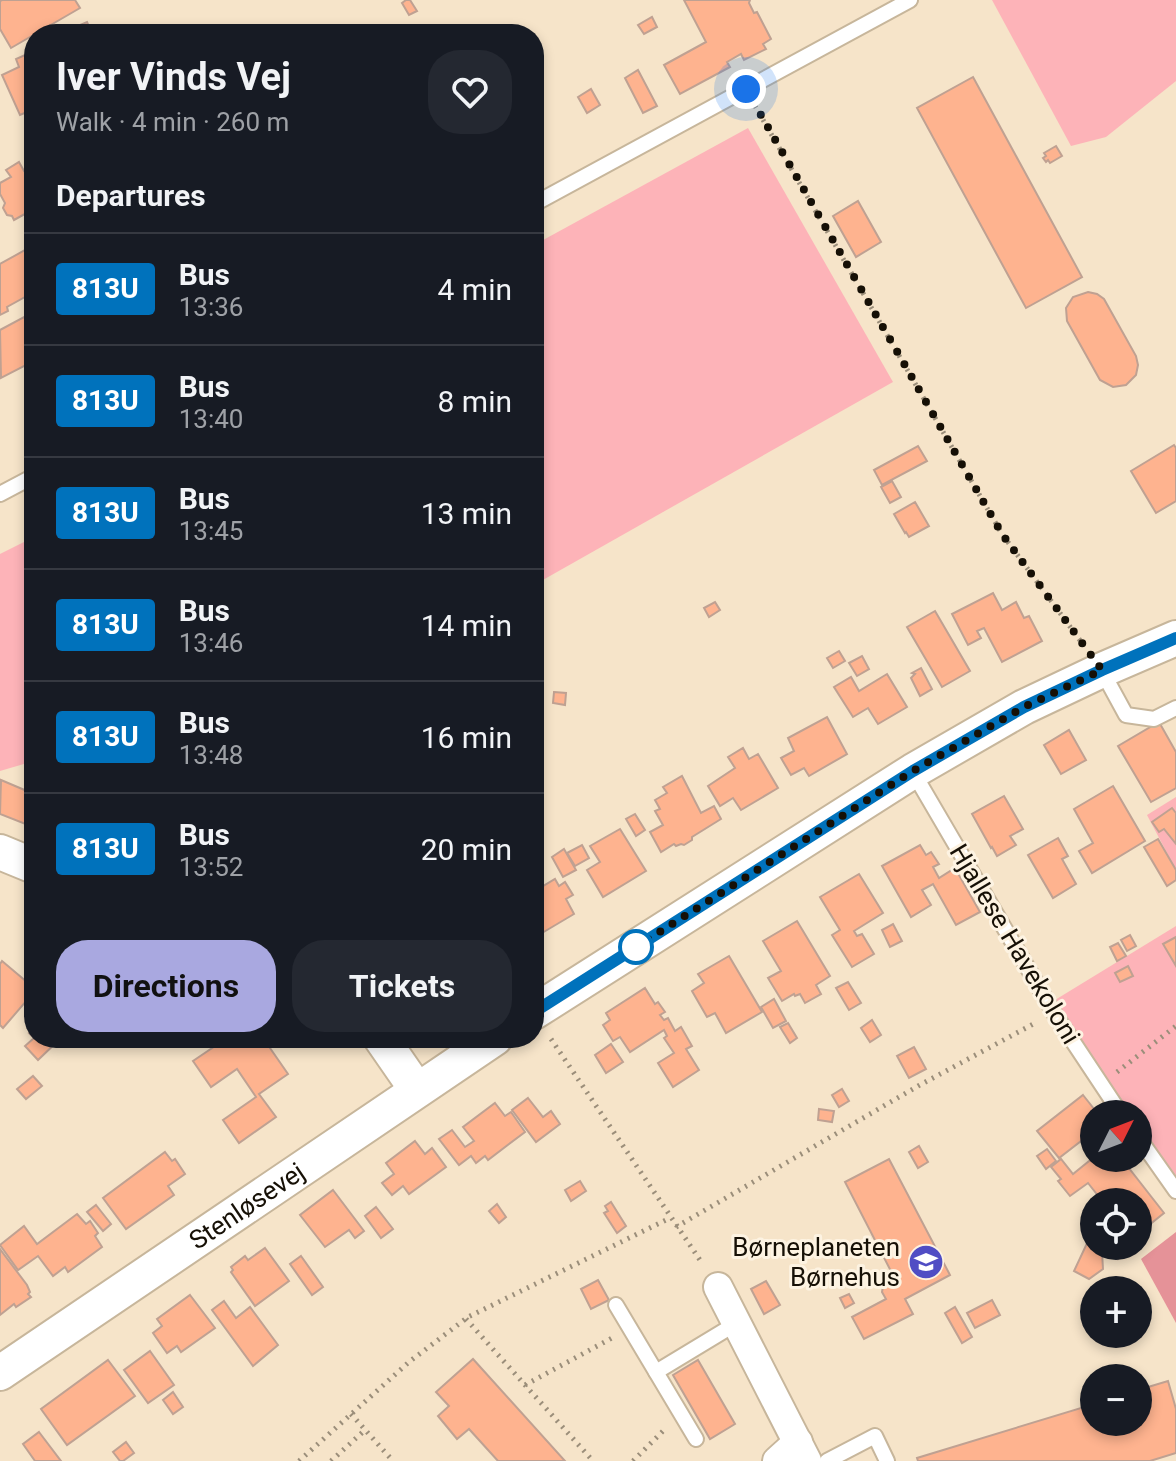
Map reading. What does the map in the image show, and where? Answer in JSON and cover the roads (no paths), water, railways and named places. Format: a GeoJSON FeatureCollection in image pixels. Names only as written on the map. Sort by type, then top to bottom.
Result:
{"type":"FeatureCollection","features":[{"type":"Feature","properties":{"kind":"street"},"geometry":{"type":"LineString","coordinates":[[544,1021],[913,771],[1024,707],[1176,638]]}},
{"type":"Feature","properties":{"kind":"street"},"geometry":{"type":"LineString","coordinates":[[0,852],[24,862]]}},
{"type":"Feature","properties":{"kind":"street"},"geometry":{"type":"LineString","coordinates":[[388,1048],[417,1090]]}},
{"type":"Feature","properties":{"kind":"street","name":"Stenløsevej"},"geometry":{"type":"LineString","coordinates":[[0,1373],[480,1048]]}},
{"type":"Feature","properties":{"kind":"street"},"geometry":{"type":"LineString","coordinates":[[718,1287],[803,1452],[777,1461]]}},
{"type":"Feature","properties":{"kind":"lane"},"geometry":{"type":"LineString","coordinates":[[544,199],[910,0]]}},
{"type":"Feature","properties":{"kind":"lane"},"geometry":{"type":"LineString","coordinates":[[0,494],[24,481]]}},
{"type":"Feature","properties":{"kind":"lane"},"geometry":{"type":"LineString","coordinates":[[1102,670],[1126,715],[1154,719],[1176,708]]}},
{"type":"Feature","properties":{"kind":"lane","name":"Hjallese Havekoloni"},"geometry":{"type":"LineString","coordinates":[[913,771],[1054,1013],[1111,1100]]}},
{"type":"Feature","properties":{"kind":"lane"},"geometry":{"type":"LineString","coordinates":[[1152,1157],[1176,1191]]}},
{"type":"Feature","properties":{"kind":"lane"},"geometry":{"type":"LineString","coordinates":[[616,1305],[696,1439]]}},
{"type":"Feature","properties":{"kind":"lane"},"geometry":{"type":"LineString","coordinates":[[656,1372],[737,1323]]}},
{"type":"Feature","properties":{"kind":"lane"},"geometry":{"type":"LineString","coordinates":[[827,1461],[875,1436],[887,1461]]}},
{"type":"Feature","properties":{"kind":"place","name":"Børneplaneten Børnehus"},"geometry":{"type":"Point","coordinates":[926,1262]}}]}
